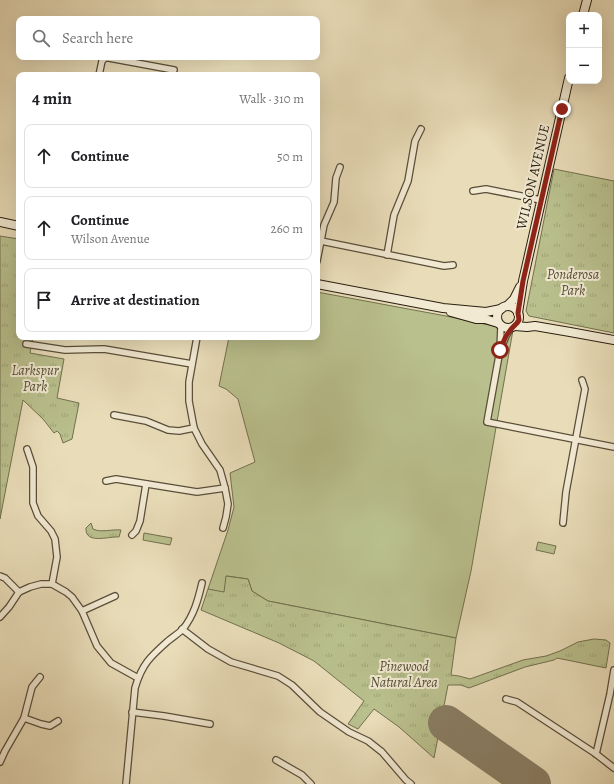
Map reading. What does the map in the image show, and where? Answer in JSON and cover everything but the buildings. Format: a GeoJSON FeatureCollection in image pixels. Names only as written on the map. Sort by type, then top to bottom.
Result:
{"type":"FeatureCollection","features":[{"type":"Feature","properties":{"kind":"main road"},"geometry":{"type":"LineString","coordinates":[[585,12],[587,0]]}},
{"type":"Feature","properties":{"kind":"main road","name":"WILSON AVENUE"},"geometry":{"type":"LineString","coordinates":[[518,315],[523,281],[568,84]]}},
{"type":"Feature","properties":{"kind":"main road"},"geometry":{"type":"LineString","coordinates":[[0,222],[16,225]]}},
{"type":"Feature","properties":{"kind":"main road","name":"WILSON AVENUE"},"geometry":{"type":"LineString","coordinates":[[504,308],[514,299],[523,281]]}},
{"type":"Feature","properties":{"kind":"main road"},"geometry":{"type":"LineString","coordinates":[[320,285],[443,308],[486,312],[504,308],[514,308],[518,315],[535,326]]}},
{"type":"Feature","properties":{"kind":"main road"},"geometry":{"type":"LineString","coordinates":[[443,308],[452,313],[476,319],[485,319],[499,324],[504,328],[535,326],[614,340]]}},
{"type":"Feature","properties":{"kind":"main road"},"geometry":{"type":"LineString","coordinates":[[499,324],[497,316],[504,308]]}},
{"type":"Feature","properties":{"kind":"main road"},"geometry":{"type":"LineString","coordinates":[[513,327],[517,323],[518,315]]}},
{"type":"Feature","properties":{"kind":"street"},"geometry":{"type":"LineString","coordinates":[[100,72],[103,60]]}},
{"type":"Feature","properties":{"kind":"street"},"geometry":{"type":"LineString","coordinates":[[120,60],[174,70]]}},
{"type":"Feature","properties":{"kind":"street"},"geometry":{"type":"LineString","coordinates":[[387,255],[394,215],[408,181],[415,141],[421,129]]}},
{"type":"Feature","properties":{"kind":"street"},"geometry":{"type":"LineString","coordinates":[[320,246],[324,225],[334,202],[336,178],[340,167]]}},
{"type":"Feature","properties":{"kind":"street"},"geometry":{"type":"LineString","coordinates":[[473,191],[486,189],[541,200]]}},
{"type":"Feature","properties":{"kind":"street"},"geometry":{"type":"LineString","coordinates":[[321,241],[444,266],[453,265]]}},
{"type":"Feature","properties":{"kind":"street"},"geometry":{"type":"LineString","coordinates":[[499,324],[500,350],[487,422],[614,447]]}},
{"type":"Feature","properties":{"kind":"street"},"geometry":{"type":"LineString","coordinates":[[500,350],[506,336],[513,327]]}},
{"type":"Feature","properties":{"kind":"street"},"geometry":{"type":"LineString","coordinates":[[196,340],[189,382],[189,401],[194,428],[202,444],[220,470],[225,488],[228,504],[223,528]]}},
{"type":"Feature","properties":{"kind":"street"},"geometry":{"type":"LineString","coordinates":[[26,344],[65,350],[104,349],[192,364]]}},
{"type":"Feature","properties":{"kind":"street"},"geometry":{"type":"LineString","coordinates":[[562,523],[566,492],[585,389],[582,380]]}},
{"type":"Feature","properties":{"kind":"street"},"geometry":{"type":"LineString","coordinates":[[114,415],[146,421],[168,430],[179,431],[194,428]]}},
{"type":"Feature","properties":{"kind":"street"},"geometry":{"type":"LineString","coordinates":[[27,448],[33,467],[33,503],[38,516],[51,531],[55,539],[57,557],[52,584]]}},
{"type":"Feature","properties":{"kind":"street"},"geometry":{"type":"LineString","coordinates":[[106,480],[116,479],[197,492],[225,488]]}},
{"type":"Feature","properties":{"kind":"street"},"geometry":{"type":"LineString","coordinates":[[132,535],[140,521],[146,484]]}},
{"type":"Feature","properties":{"kind":"street"},"geometry":{"type":"LineString","coordinates":[[0,576],[5,578],[19,592]]}},
{"type":"Feature","properties":{"kind":"street"},"geometry":{"type":"LineString","coordinates":[[126,784],[132,712],[135,688],[138,678],[144,666],[153,654],[182,629],[193,614],[199,599],[202,583]]}},
{"type":"Feature","properties":{"kind":"street"},"geometry":{"type":"LineString","coordinates":[[0,617],[19,592],[41,584],[52,584],[72,597],[82,612],[97,646],[111,663],[138,678]]}},
{"type":"Feature","properties":{"kind":"street"},"geometry":{"type":"LineString","coordinates":[[82,612],[115,596]]}},
{"type":"Feature","properties":{"kind":"street"},"geometry":{"type":"LineString","coordinates":[[182,629],[208,649],[231,662],[278,676],[292,685],[320,712],[349,732],[368,741],[382,752],[407,783]]}},
{"type":"Feature","properties":{"kind":"street"},"geometry":{"type":"LineString","coordinates":[[596,754],[612,694],[614,670]]}},
{"type":"Feature","properties":{"kind":"street"},"geometry":{"type":"LineString","coordinates":[[0,762],[24,718],[32,687],[40,677]]}},
{"type":"Feature","properties":{"kind":"street"},"geometry":{"type":"LineString","coordinates":[[506,699],[517,702],[596,754],[614,768]]}},
{"type":"Feature","properties":{"kind":"street"},"geometry":{"type":"LineString","coordinates":[[132,712],[210,724]]}},
{"type":"Feature","properties":{"kind":"street"},"geometry":{"type":"LineString","coordinates":[[24,718],[50,726],[58,721]]}},
{"type":"Feature","properties":{"kind":"street"},"geometry":{"type":"LineString","coordinates":[[276,760],[302,775],[311,784]]}},
{"type":"Feature","properties":{"kind":"green space","name":"Ponderosa Park"},"geometry":{"type":"Polygon","coordinates":[[[554,169],[614,181],[614,333],[529,316],[526,311],[554,169]]]}},
{"type":"Feature","properties":{"kind":"green space","name":"Larkspur Park"},"geometry":{"type":"Polygon","coordinates":[[[0,236],[16,239],[16,340],[32,340],[30,353],[64,359],[57,398],[79,403],[72,439],[63,443],[60,434],[57,431],[54,433],[43,419],[23,400],[0,519],[0,236]]]}},
{"type":"Feature","properties":{"kind":"green space"},"geometry":{"type":"Polygon","coordinates":[[[320,293],[513,330],[471,571],[456,638],[268,601],[252,591],[248,579],[227,576],[224,593],[208,589],[228,530],[234,507],[230,473],[255,462],[238,399],[226,389],[219,386],[228,340],[320,340],[320,293]]]}},
{"type":"Feature","properties":{"kind":"green space"},"geometry":{"type":"Polygon","coordinates":[[[91,523],[93,529],[96,530],[121,530],[119,537],[93,538],[89,536],[86,528],[91,523]]]}},
{"type":"Feature","properties":{"kind":"green space"},"geometry":{"type":"Polygon","coordinates":[[[144,533],[172,538],[170,545],[143,540],[144,533]]]}},
{"type":"Feature","properties":{"kind":"green space"},"geometry":{"type":"Polygon","coordinates":[[[538,542],[556,546],[554,554],[536,550],[538,542]]]}},
{"type":"Feature","properties":{"kind":"green space","name":"Pinewood Natural Area"},"geometry":{"type":"Polygon","coordinates":[[[226,576],[248,579],[252,591],[268,601],[456,638],[451,675],[470,679],[523,660],[546,656],[578,642],[594,639],[606,640],[610,643],[606,668],[557,658],[525,667],[469,688],[461,685],[448,685],[434,758],[399,727],[374,709],[358,729],[348,724],[364,701],[314,661],[279,643],[201,610],[208,589],[224,592],[226,576]]]}},
{"type":"Feature","properties":{"kind":"runway"},"geometry":{"type":"LineString","coordinates":[[446,723],[533,784]]}},
{"type":"Feature","properties":{"kind":"route"},"geometry":{"type":"LineString","coordinates":[[500,350],[506,336],[519,320],[518,313],[523,281],[562,109]]}}]}
